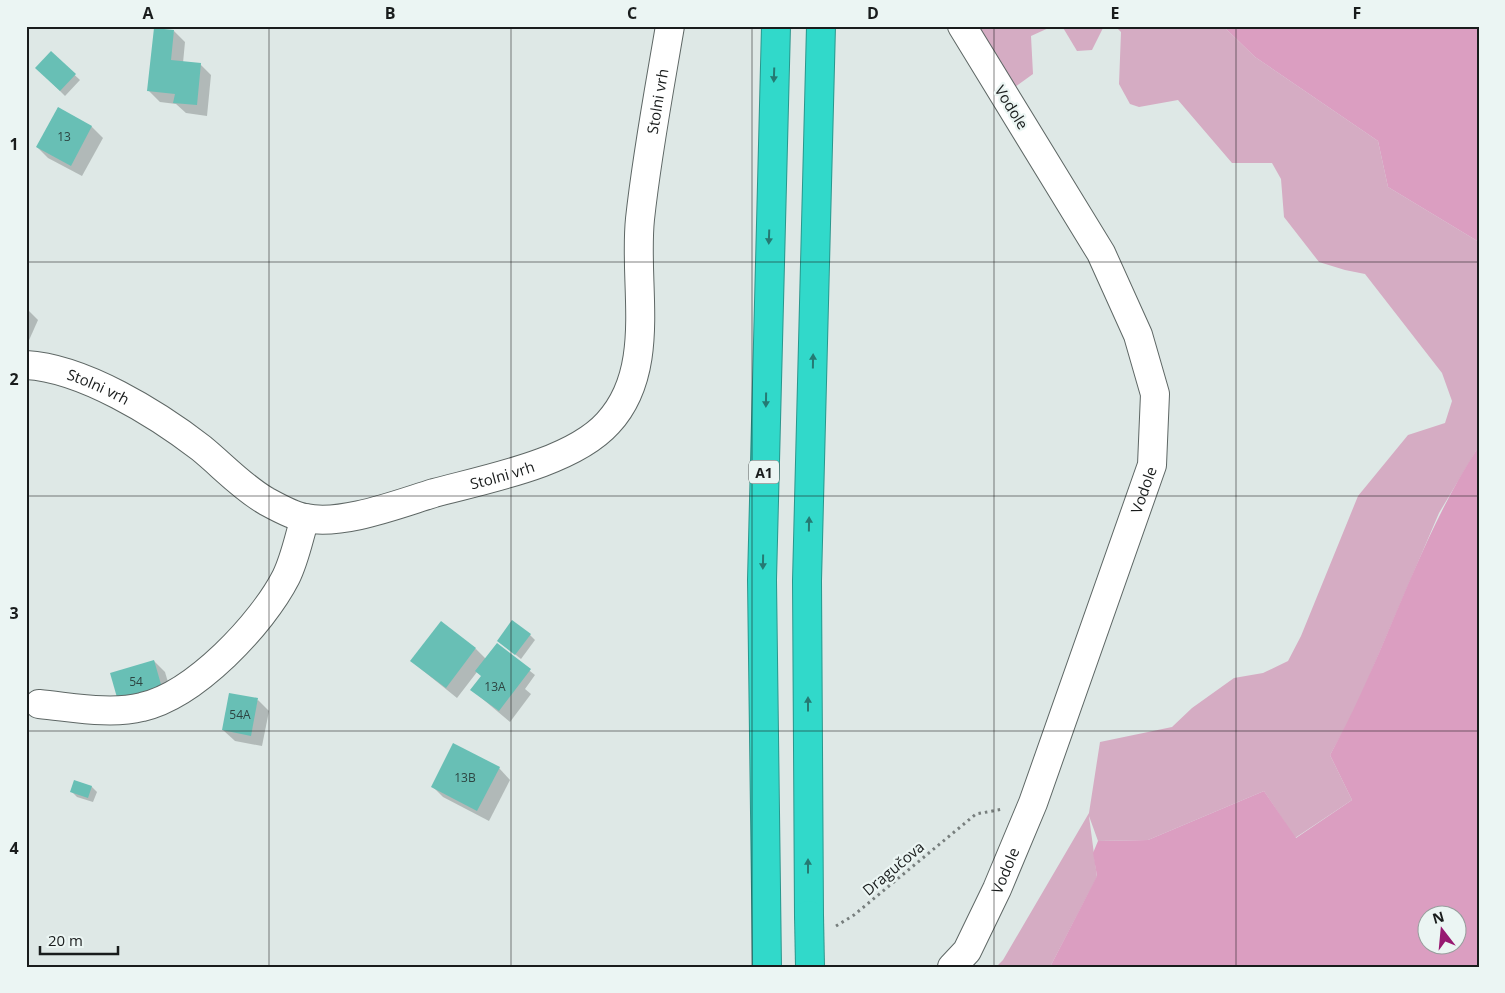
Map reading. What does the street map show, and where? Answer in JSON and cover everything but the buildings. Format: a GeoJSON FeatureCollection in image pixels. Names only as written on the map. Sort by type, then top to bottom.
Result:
{"type":"FeatureCollection","features":[{"type":"Feature","properties":{"kind":"highway","name":"A1"},"geometry":{"type":"LineString","coordinates":[[767,967],[762,580],[776,26]]}},
{"type":"Feature","properties":{"kind":"highway"},"geometry":{"type":"LineString","coordinates":[[810,967],[819,922],[807,581],[821,26]]}},
{"type":"Feature","properties":{"kind":"street","name":"Stolni vrh"},"geometry":{"type":"LineString","coordinates":[[26,365],[59,372],[101,386],[153,414],[202,449],[232,476],[266,501],[304,518],[337,518],[373,510],[533,465],[580,447],[608,423],[628,395],[638,360],[640,223],[649,144],[670,26]]}},
{"type":"Feature","properties":{"kind":"street","name":"Vodole"},"geometry":{"type":"LineString","coordinates":[[952,967],[967,951],[1033,803],[1152,465],[1156,394],[1138,335],[1101,253],[962,26]]}},
{"type":"Feature","properties":{"kind":"street"},"geometry":{"type":"LineString","coordinates":[[39,704],[98,710],[142,708],[177,694],[212,666],[262,614],[287,576],[304,518]]}},
{"type":"Feature","properties":{"kind":"path","name":"Dragučova"},"geometry":{"type":"LineString","coordinates":[[819,922],[854,915],[976,814],[1033,803]]}},
{"type":"Feature","properties":{"kind":"shaded area"},"geometry":{"type":"Polygon","coordinates":[[[973,26],[1053,26],[1031,36],[1033,74],[1015,87],[973,26]]]}},
{"type":"Feature","properties":{"kind":"shaded area"},"geometry":{"type":"Polygon","coordinates":[[[1062,26],[1104,26],[1092,50],[1077,51],[1062,26]]]}},
{"type":"Feature","properties":{"kind":"shaded area"},"geometry":{"type":"Polygon","coordinates":[[[1115,26],[1223,26],[1255,57],[1378,141],[1388,187],[1479,242],[1479,446],[1439,513],[1354,712],[1330,755],[1352,800],[1295,838],[1264,791],[1148,840],[1098,841],[1089,816],[1097,877],[1050,967],[996,967],[1003,960],[1089,813],[1100,742],[1172,727],[1192,708],[1234,678],[1263,673],[1288,661],[1301,636],[1358,496],[1408,435],[1445,423],[1452,401],[1442,373],[1365,274],[1319,262],[1284,217],[1281,179],[1272,163],[1232,163],[1178,100],[1139,107],[1130,104],[1119,84],[1121,32],[1115,26]]]}},
{"type":"Feature","properties":{"kind":"shaded area"},"geometry":{"type":"Polygon","coordinates":[[[1223,26],[1479,26],[1479,242],[1388,187],[1378,141],[1255,57],[1223,26]]]}},
{"type":"Feature","properties":{"kind":"shaded area"},"geometry":{"type":"Polygon","coordinates":[[[1479,446],[1479,967],[1050,967],[1097,876],[1093,853],[1098,841],[1148,840],[1264,791],[1296,838],[1352,800],[1330,755],[1368,678],[1437,521],[1479,446]]]}}]}
